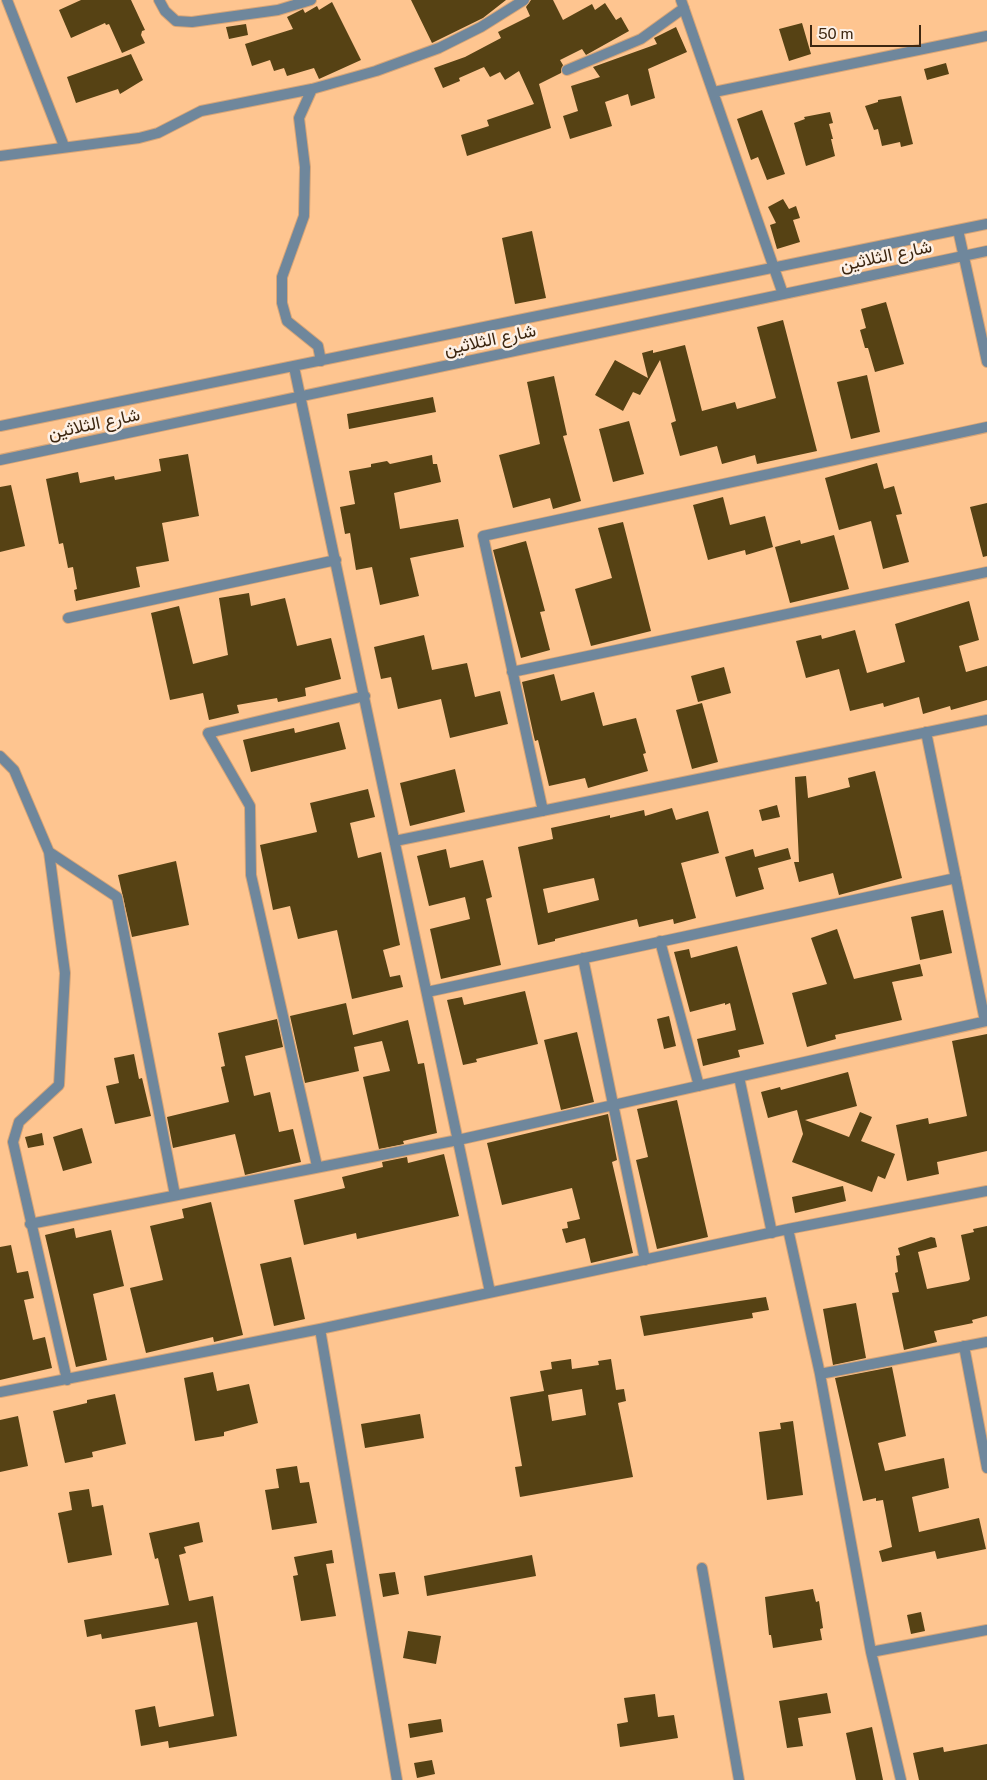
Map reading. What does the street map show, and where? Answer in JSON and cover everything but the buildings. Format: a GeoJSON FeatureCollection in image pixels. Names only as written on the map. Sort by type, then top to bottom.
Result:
{"type":"FeatureCollection","features":[{"type":"Feature","properties":{"kind":"street"},"geometry":{"type":"LineString","coordinates":[[8,0],[64,146]]}},
{"type":"Feature","properties":{"kind":"street"},"geometry":{"type":"LineString","coordinates":[[159,0],[165,11],[176,21],[192,22],[278,10],[311,0]]}},
{"type":"Feature","properties":{"kind":"street"},"geometry":{"type":"LineString","coordinates":[[0,156],[64,146],[139,138],[158,133],[201,110],[312,89],[376,70],[439,48],[482,27],[524,0]]}},
{"type":"Feature","properties":{"kind":"street"},"geometry":{"type":"LineString","coordinates":[[568,70],[641,39],[683,4],[783,294]]}},
{"type":"Feature","properties":{"kind":"street"},"geometry":{"type":"LineString","coordinates":[[714,92],[987,36]]}},
{"type":"Feature","properties":{"kind":"street"},"geometry":{"type":"LineString","coordinates":[[312,89],[299,118],[305,166],[304,216],[282,277],[282,304],[287,321],[318,346],[321,361]]}},
{"type":"Feature","properties":{"kind":"street","name":"شارع الثلاثين"},"geometry":{"type":"LineString","coordinates":[[0,426],[987,224]]}},
{"type":"Feature","properties":{"kind":"street"},"geometry":{"type":"LineString","coordinates":[[958,230],[962,256],[987,362]]}},
{"type":"Feature","properties":{"kind":"street","name":"شارع الثلاثين"},"geometry":{"type":"LineString","coordinates":[[0,460],[301,398],[987,251]]}},
{"type":"Feature","properties":{"kind":"street"},"geometry":{"type":"LineString","coordinates":[[294,367],[490,1292]]}},
{"type":"Feature","properties":{"kind":"street"},"geometry":{"type":"LineString","coordinates":[[543,811],[483,536],[987,427]]}},
{"type":"Feature","properties":{"kind":"street"},"geometry":{"type":"LineString","coordinates":[[68,618],[336,560]]}},
{"type":"Feature","properties":{"kind":"street"},"geometry":{"type":"LineString","coordinates":[[512,672],[987,572]]}},
{"type":"Feature","properties":{"kind":"street"},"geometry":{"type":"LineString","coordinates":[[317,1166],[250,875],[250,806],[208,733],[364,696]]}},
{"type":"Feature","properties":{"kind":"street"},"geometry":{"type":"LineString","coordinates":[[395,842],[987,720]]}},
{"type":"Feature","properties":{"kind":"street"},"geometry":{"type":"LineString","coordinates":[[30,1224],[317,1166],[458,1140],[986,1021],[926,732]]}},
{"type":"Feature","properties":{"kind":"street"},"geometry":{"type":"LineString","coordinates":[[0,756],[14,770],[49,852],[65,973],[59,1085],[18,1122],[13,1142],[66,1380]]}},
{"type":"Feature","properties":{"kind":"street"},"geometry":{"type":"LineString","coordinates":[[49,852],[116,897],[175,1195]]}},
{"type":"Feature","properties":{"kind":"street"},"geometry":{"type":"LineString","coordinates":[[427,992],[956,878]]}},
{"type":"Feature","properties":{"kind":"street"},"geometry":{"type":"LineString","coordinates":[[660,941],[698,1086]]}},
{"type":"Feature","properties":{"kind":"street"},"geometry":{"type":"LineString","coordinates":[[583,958],[645,1260]]}},
{"type":"Feature","properties":{"kind":"street"},"geometry":{"type":"LineString","coordinates":[[739,1077],[772,1233]]}},
{"type":"Feature","properties":{"kind":"street"},"geometry":{"type":"LineString","coordinates":[[0,1392],[320,1329],[788,1229],[987,1192]]}},
{"type":"Feature","properties":{"kind":"street"},"geometry":{"type":"LineString","coordinates":[[788,1229],[820,1374],[871,1652],[901,1780]]}},
{"type":"Feature","properties":{"kind":"street"},"geometry":{"type":"LineString","coordinates":[[320,1329],[397,1780]]}},
{"type":"Feature","properties":{"kind":"street"},"geometry":{"type":"LineString","coordinates":[[820,1374],[987,1342]]}},
{"type":"Feature","properties":{"kind":"street"},"geometry":{"type":"LineString","coordinates":[[964,1346],[987,1468]]}},
{"type":"Feature","properties":{"kind":"street"},"geometry":{"type":"LineString","coordinates":[[702,1568],[739,1780]]}},
{"type":"Feature","properties":{"kind":"street"},"geometry":{"type":"LineString","coordinates":[[871,1652],[987,1630]]}}]}
